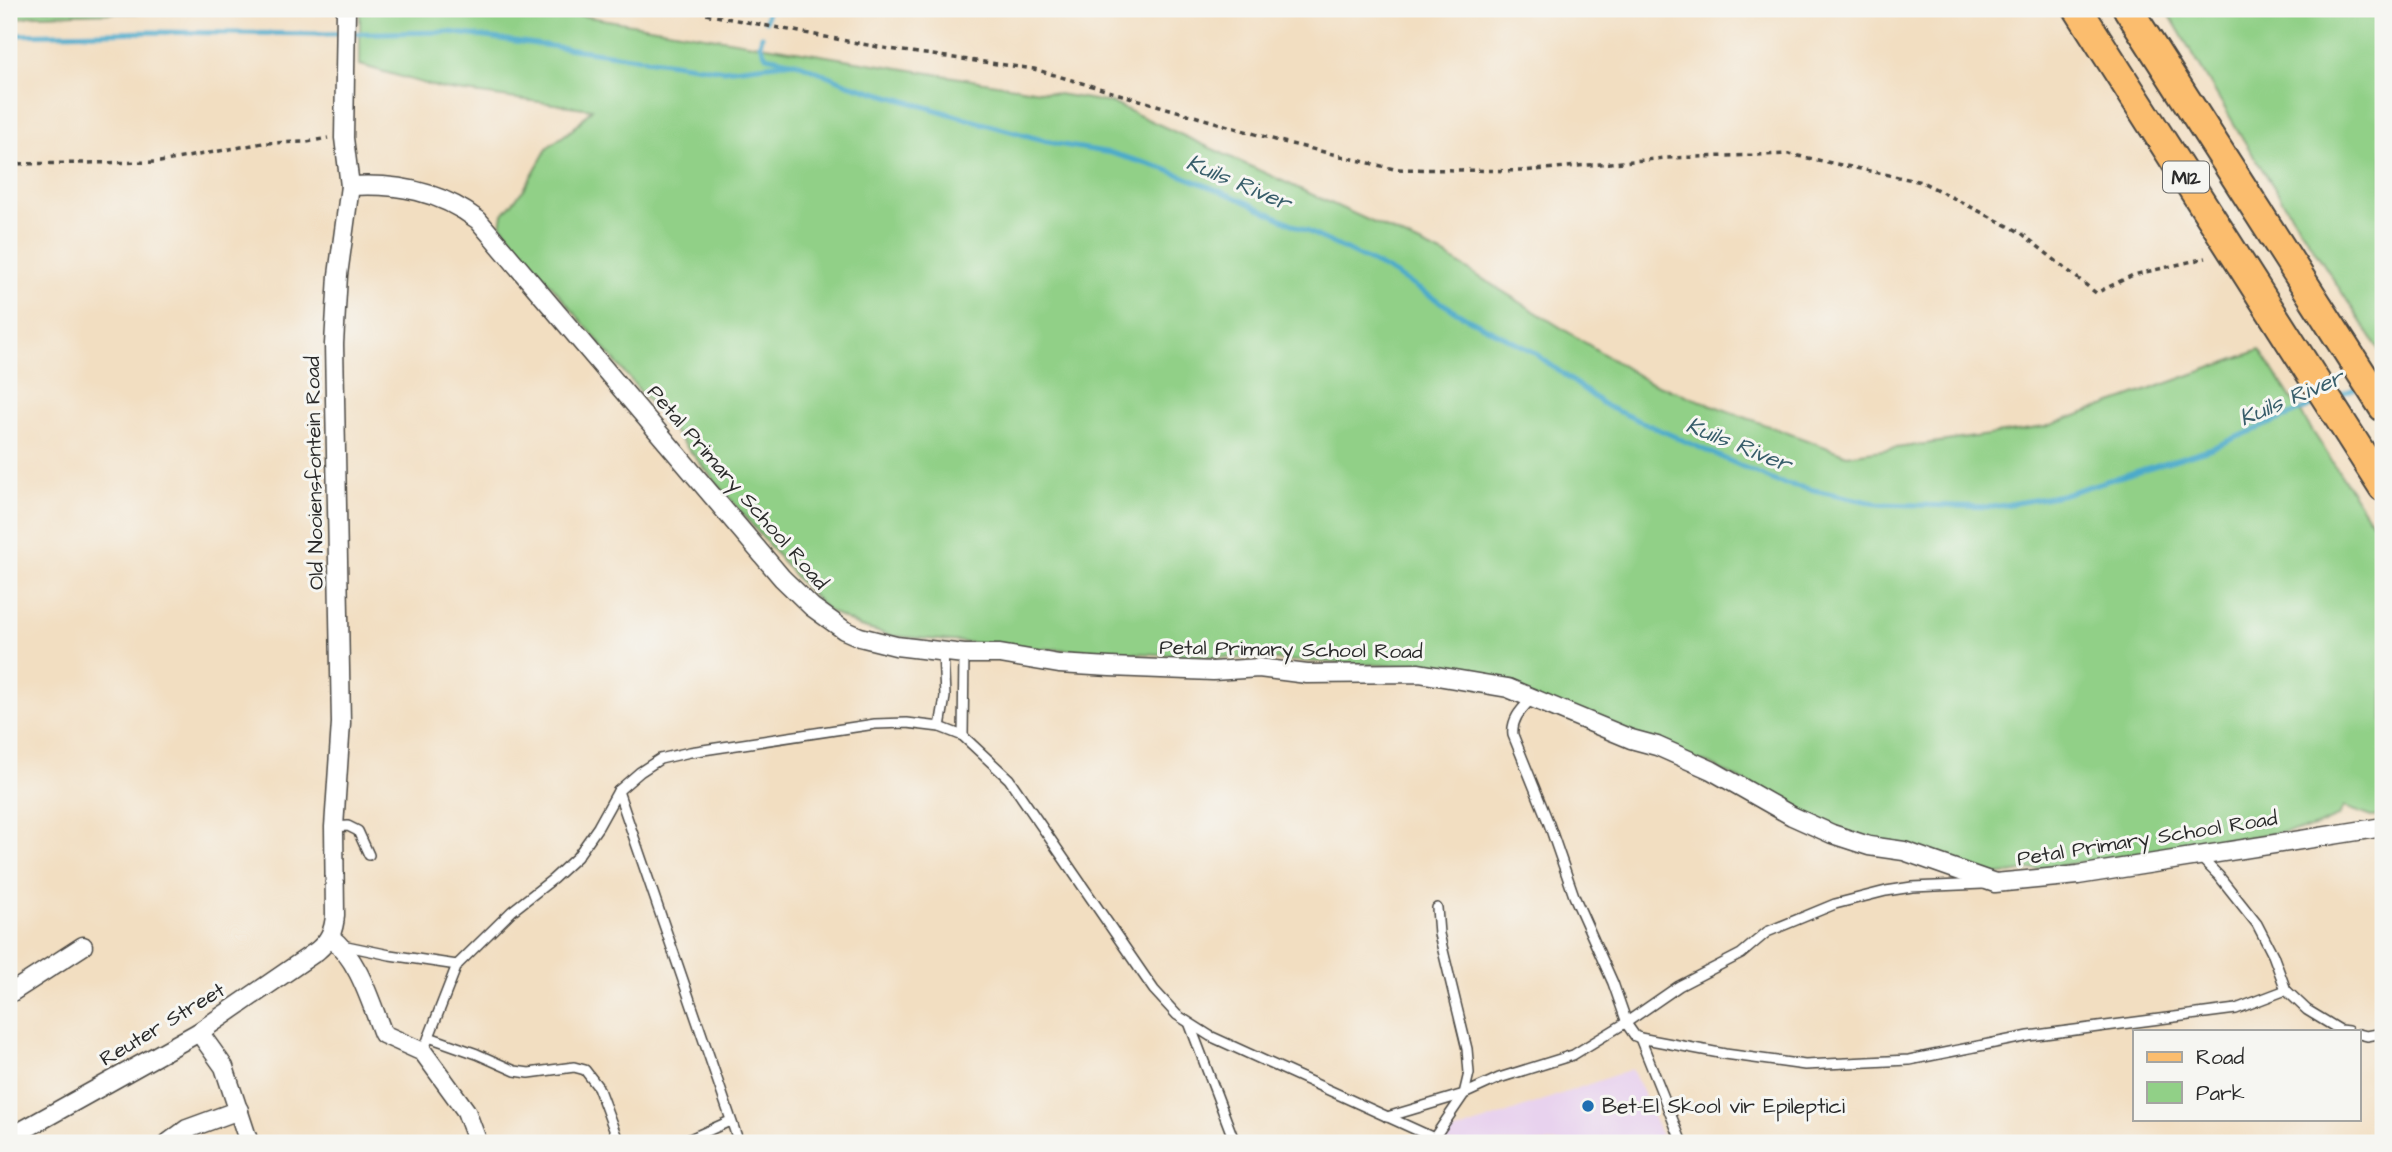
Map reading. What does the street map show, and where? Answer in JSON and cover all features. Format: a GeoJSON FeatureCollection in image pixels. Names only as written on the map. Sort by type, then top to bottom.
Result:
{"type":"FeatureCollection","features":[{"type":"Feature","properties":{"kind":"main road","name":"M12"},"geometry":{"type":"LineString","coordinates":[[2078,9],[2383,487]]}},
{"type":"Feature","properties":{"kind":"main road","name":"M12"},"geometry":{"type":"LineString","coordinates":[[2128,9],[2383,407]]}},
{"type":"Feature","properties":{"kind":"street","name":"Old Nooiensfontein Road"},"geometry":{"type":"LineString","coordinates":[[335,941],[334,827],[341,723],[334,344],[338,275],[350,186],[344,138],[346,9]]}},
{"type":"Feature","properties":{"kind":"street","name":"Petal Primary School Road"},"geometry":{"type":"LineString","coordinates":[[350,186],[423,191],[453,203],[478,220],[782,578],[827,620],[860,637],[896,646],[964,654],[1000,654],[1059,664],[1213,671],[1259,668],[1307,674],[1419,674],[1508,688],[1711,770],[1792,816],[1832,834],[1869,846],[1904,851],[1995,883],[2078,875],[2383,827]]}},
{"type":"Feature","properties":{"kind":"street","name":"Reuter Street"},"geometry":{"type":"LineString","coordinates":[[9,1139],[199,1032],[335,941]]}},
{"type":"Feature","properties":{"kind":"street"},"geometry":{"type":"LineString","coordinates":[[335,941],[359,975],[383,1034],[426,1045],[466,1111],[478,1143]]}},
{"type":"Feature","properties":{"kind":"street"},"geometry":{"type":"LineString","coordinates":[[9,994],[83,946]]}},
{"type":"Feature","properties":{"kind":"street"},"geometry":{"type":"LineString","coordinates":[[199,1032],[224,1067],[250,1143]]}},
{"type":"Feature","properties":{"kind":"street"},"geometry":{"type":"LineString","coordinates":[[168,1143],[187,1129],[239,1110]]}},
{"type":"Feature","properties":{"kind":"lane"},"geometry":{"type":"LineString","coordinates":[[940,727],[945,697],[943,651]]}},
{"type":"Feature","properties":{"kind":"lane"},"geometry":{"type":"LineString","coordinates":[[963,736],[964,654]]}},
{"type":"Feature","properties":{"kind":"lane"},"geometry":{"type":"LineString","coordinates":[[1533,697],[1515,719],[1513,735],[1549,824],[1574,896],[1613,983],[1627,1023],[1631,1032],[1640,1038],[1805,1065],[1909,1060],[2029,1037],[2236,1009],[2286,990]]}},
{"type":"Feature","properties":{"kind":"lane"},"geometry":{"type":"LineString","coordinates":[[619,1143],[598,1087],[585,1070],[574,1067],[529,1073],[514,1071],[477,1054],[426,1045],[457,965],[512,911],[553,880],[577,857],[618,791],[660,759],[875,724],[907,723],[940,727],[963,736],[1009,779],[1154,990],[1177,1015],[1190,1025],[1445,1143]]}},
{"type":"Feature","properties":{"kind":"lane"},"geometry":{"type":"LineString","coordinates":[[618,791],[738,1143]]}},
{"type":"Feature","properties":{"kind":"lane"},"geometry":{"type":"LineString","coordinates":[[334,827],[348,826],[358,831],[369,855]]}},
{"type":"Feature","properties":{"kind":"lane"},"geometry":{"type":"LineString","coordinates":[[2198,855],[2219,876],[2257,924],[2273,955],[2286,990],[2307,1010],[2340,1030]]}},
{"type":"Feature","properties":{"kind":"lane"},"geometry":{"type":"LineString","coordinates":[[1387,1117],[1464,1094],[1499,1078],[1573,1055],[1627,1023],[1679,986],[1741,954],[1766,932],[1821,909],[1896,889],[1995,883]]}},
{"type":"Feature","properties":{"kind":"lane"},"geometry":{"type":"LineString","coordinates":[[1434,1138],[1464,1094],[1469,1073],[1467,1049],[1439,934],[1437,908]]}},
{"type":"Feature","properties":{"kind":"lane"},"geometry":{"type":"LineString","coordinates":[[335,941],[390,955],[457,965]]}},
{"type":"Feature","properties":{"kind":"lane"},"geometry":{"type":"LineString","coordinates":[[1190,1025],[1235,1143]]}},
{"type":"Feature","properties":{"kind":"lane"},"geometry":{"type":"LineString","coordinates":[[2360,1034],[2367,1036],[2383,1033]]}},
{"type":"Feature","properties":{"kind":"lane"},"geometry":{"type":"LineString","coordinates":[[1640,1038],[1682,1143]]}},
{"type":"Feature","properties":{"kind":"lane"},"geometry":{"type":"LineString","coordinates":[[681,1143],[730,1121]]}},
{"type":"Feature","properties":{"kind":"path"},"geometry":{"type":"LineString","coordinates":[[698,9],[705,13],[889,49],[1034,69],[1279,141],[1394,169],[1523,171],[1666,158],[1789,154],[1922,182],[2020,232],[2096,293],[2133,275],[2206,258]]}},
{"type":"Feature","properties":{"kind":"path"},"geometry":{"type":"LineString","coordinates":[[9,164],[160,162],[262,143],[344,138]]}},
{"type":"Feature","properties":{"kind":"shaded area","name":"Bet-El Skool vir Epileptici"},"geometry":{"type":"Polygon","coordinates":[[[1632,1069],[1665,1143],[1422,1143],[1632,1069]]]}},
{"type":"Feature","properties":{"kind":"green space"},"geometry":{"type":"Polygon","coordinates":[[[9,9],[277,9],[36,15],[9,20],[9,9]]]}},
{"type":"Feature","properties":{"kind":"green space"},"geometry":{"type":"Polygon","coordinates":[[[360,9],[540,9],[1112,103],[1444,255],[1647,381],[1847,455],[2045,427],[2260,350],[2383,540],[2383,816],[2371,817],[2344,807],[2338,817],[2311,828],[1996,875],[1863,838],[1819,821],[1712,765],[1418,667],[1032,648],[893,636],[860,627],[827,610],[798,580],[501,225],[503,214],[524,189],[548,147],[573,129],[592,109],[443,89],[360,65],[360,9]]]}},
{"type":"Feature","properties":{"kind":"green space"},"geometry":{"type":"Polygon","coordinates":[[[2166,9],[2383,9],[2383,356],[2246,144],[2166,9]]]}},
{"type":"Feature","properties":{"kind":"waterway"},"geometry":{"type":"LineString","coordinates":[[766,21],[767,9]]}},
{"type":"Feature","properties":{"kind":"waterway","name":"Kuils River"},"geometry":{"type":"LineString","coordinates":[[9,35],[449,32],[724,70],[795,62],[848,84],[974,121],[1057,144],[1111,153],[1165,169],[1242,200],[1386,269],[1465,317],[1532,351],[1606,406],[1777,482],[1879,504],[1993,507],[2061,495],[2209,449],[2319,403]]}},
{"type":"Feature","properties":{"kind":"waterway"},"geometry":{"type":"LineString","coordinates":[[762,36],[760,44],[766,56],[789,61]]}},
{"type":"Feature","properties":{"kind":"waterway","name":"Kuils River"},"geometry":{"type":"LineString","coordinates":[[2334,397],[2361,386]]}},
{"type":"Feature","properties":{"kind":"place","name":"Bet-El Skool vir Epileptici"},"geometry":{"type":"Point","coordinates":[1588,1106]}}]}
